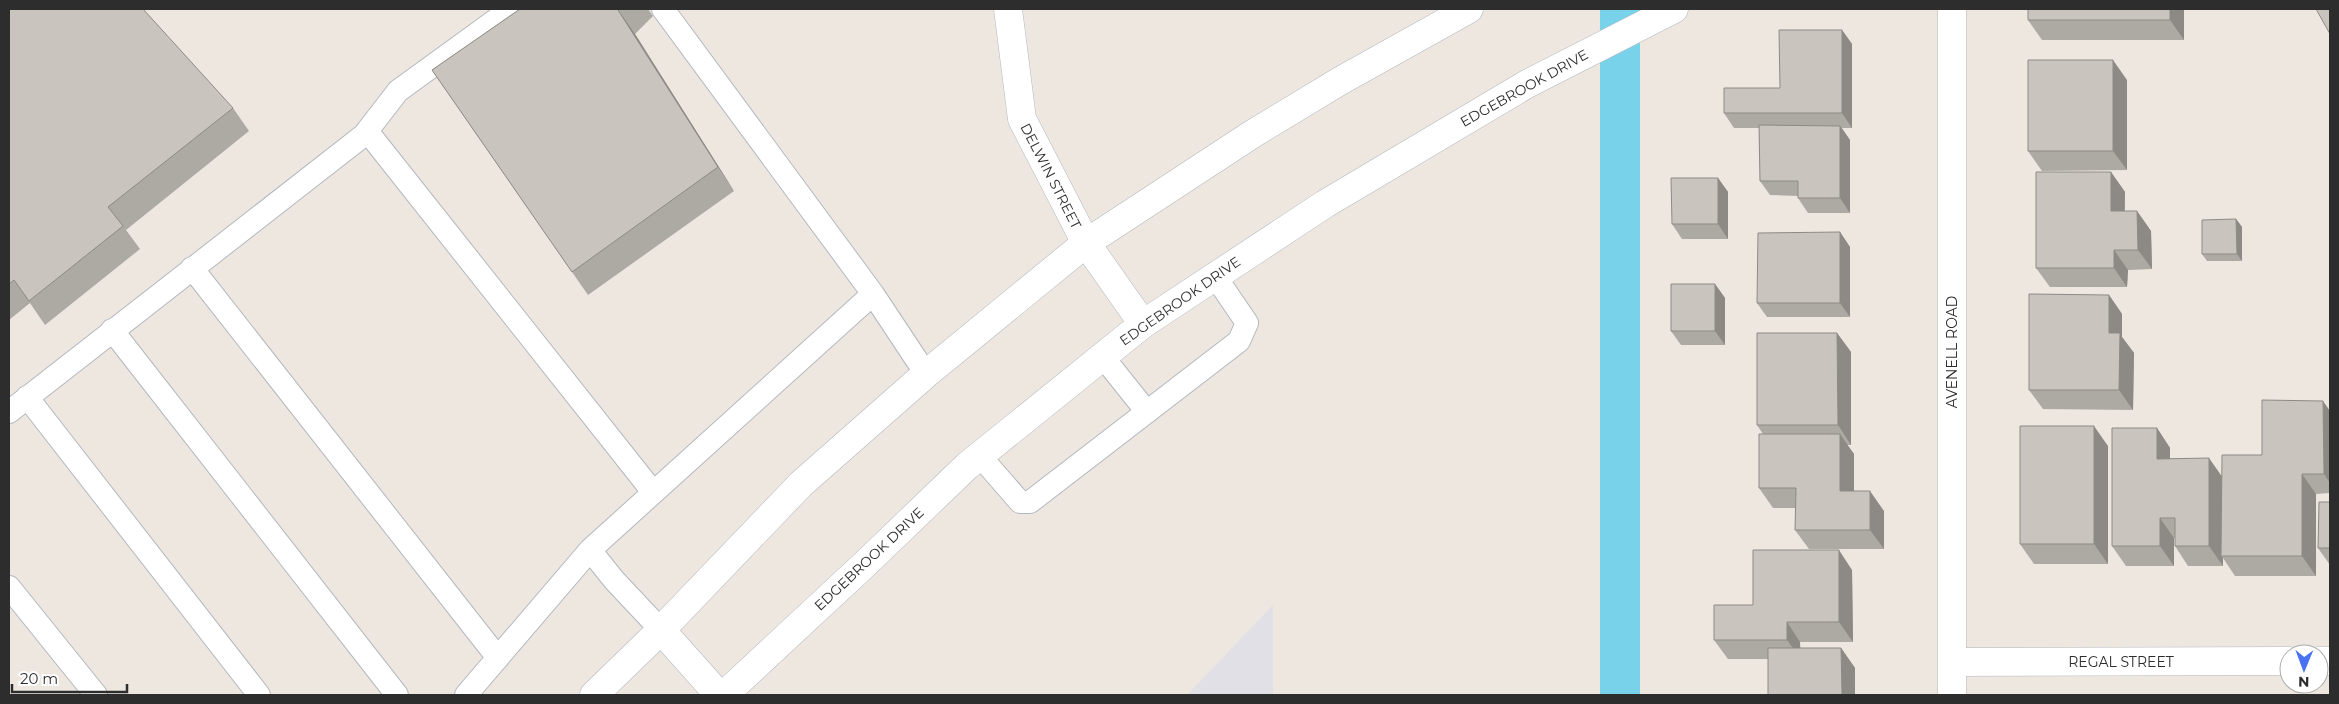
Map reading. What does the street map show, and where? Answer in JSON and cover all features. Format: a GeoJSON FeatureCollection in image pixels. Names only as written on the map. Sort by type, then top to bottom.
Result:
{"type":"FeatureCollection","features":[{"type":"Feature","properties":{"kind":"main road","name":"DELWIN STREET"},"geometry":{"type":"LineString","coordinates":[[1008,9],[1022,119],[1086,243],[1143,324]]}},
{"type":"Feature","properties":{"kind":"main road"},"geometry":{"type":"LineString","coordinates":[[594,695],[661,630],[801,484],[926,374],[1086,243],[1340,81],[1469,9]]}},
{"type":"Feature","properties":{"kind":"main road","name":"EDGEBROOK DRIVE"},"geometry":{"type":"LineString","coordinates":[[724,695],[980,456],[1143,324],[1325,204],[1527,84],[1674,9]]}},
{"type":"Feature","properties":{"kind":"main road","name":"AVENELL ROAD"},"geometry":{"type":"LineString","coordinates":[[1952,9],[1952,695]]}},
{"type":"Feature","properties":{"kind":"main road"},"geometry":{"type":"LineString","coordinates":[[661,630],[720,695]]}},
{"type":"Feature","properties":{"kind":"main road","name":"REGAL STREET"},"geometry":{"type":"LineString","coordinates":[[1952,662],[2279,661]]}},
{"type":"Feature","properties":{"kind":"lane"},"geometry":{"type":"LineString","coordinates":[[9,412],[364,135],[398,91],[511,9]]}},
{"type":"Feature","properties":{"kind":"lane"},"geometry":{"type":"LineString","coordinates":[[663,9],[873,294],[926,374]]}},
{"type":"Feature","properties":{"kind":"lane"},"geometry":{"type":"LineString","coordinates":[[367,131],[653,492]]}},
{"type":"Feature","properties":{"kind":"lane"},"geometry":{"type":"LineString","coordinates":[[192,268],[498,658]]}},
{"type":"Feature","properties":{"kind":"lane"},"geometry":{"type":"LineString","coordinates":[[980,456],[1020,502],[1030,502],[1239,341],[1247,323],[1216,276]]}},
{"type":"Feature","properties":{"kind":"lane"},"geometry":{"type":"LineString","coordinates":[[466,695],[590,550],[873,294]]}},
{"type":"Feature","properties":{"kind":"lane"},"geometry":{"type":"LineString","coordinates":[[112,330],[397,695]]}},
{"type":"Feature","properties":{"kind":"lane"},"geometry":{"type":"LineString","coordinates":[[1103,357],[1147,412]]}},
{"type":"Feature","properties":{"kind":"lane"},"geometry":{"type":"LineString","coordinates":[[27,397],[260,695],[264,693],[274,695]]}},
{"type":"Feature","properties":{"kind":"lane"},"geometry":{"type":"LineString","coordinates":[[590,550],[614,580],[661,630]]}},
{"type":"Feature","properties":{"kind":"lane"},"geometry":{"type":"LineString","coordinates":[[9,587],[96,695]]}},
{"type":"Feature","properties":{"kind":"shaded area"},"geometry":{"type":"Polygon","coordinates":[[[1273,605],[1273,695],[1187,695],[1273,605]]]}},
{"type":"Feature","properties":{"kind":"building"},"geometry":{"type":"Polygon","coordinates":[[[9,9],[143,9],[233,108],[108,207],[123,226],[29,301],[14,280],[9,284],[9,9]]]}},
{"type":"Feature","properties":{"kind":"building"},"geometry":{"type":"Polygon","coordinates":[[[520,9],[620,9],[618,10],[718,167],[572,272],[432,70],[520,9]]]}},
{"type":"Feature","properties":{"kind":"building"},"geometry":{"type":"Polygon","coordinates":[[[2028,9],[2170,9],[2170,20],[2028,20],[2028,9]]]}},
{"type":"Feature","properties":{"kind":"building"},"geometry":{"type":"Polygon","coordinates":[[[2316,9],[2330,9],[2330,34],[2316,9]]]}},
{"type":"Feature","properties":{"kind":"building"},"geometry":{"type":"Polygon","coordinates":[[[1779,30],[1842,30],[1842,113],[1724,113],[1724,88],[1780,88],[1779,30]]]}},
{"type":"Feature","properties":{"kind":"building"},"geometry":{"type":"Polygon","coordinates":[[[2028,60],[2113,60],[2113,151],[2028,151],[2028,60]]]}},
{"type":"Feature","properties":{"kind":"building"},"geometry":{"type":"Polygon","coordinates":[[[1759,125],[1840,126],[1840,198],[1798,198],[1798,181],[1760,181],[1759,125]]]}},
{"type":"Feature","properties":{"kind":"building"},"geometry":{"type":"Polygon","coordinates":[[[2036,172],[2111,172],[2111,211],[2137,211],[2138,250],[2114,250],[2114,268],[2036,268],[2036,172]]]}},
{"type":"Feature","properties":{"kind":"building"},"geometry":{"type":"Polygon","coordinates":[[[1671,178],[1718,178],[1718,224],[1672,224],[1671,178]]]}},
{"type":"Feature","properties":{"kind":"building"},"geometry":{"type":"Polygon","coordinates":[[[2236,219],[2237,254],[2202,254],[2202,220],[2236,219]]]}},
{"type":"Feature","properties":{"kind":"building"},"geometry":{"type":"Polygon","coordinates":[[[1840,232],[1840,303],[1757,303],[1758,233],[1840,232]]]}},
{"type":"Feature","properties":{"kind":"building"},"geometry":{"type":"Polygon","coordinates":[[[1671,284],[1715,284],[1715,331],[1671,331],[1671,284]]]}},
{"type":"Feature","properties":{"kind":"building"},"geometry":{"type":"Polygon","coordinates":[[[2029,294],[2109,295],[2109,333],[2120,333],[2119,390],[2029,390],[2029,294]]]}},
{"type":"Feature","properties":{"kind":"building"},"geometry":{"type":"Polygon","coordinates":[[[1757,333],[1837,333],[1838,425],[1757,425],[1757,333]]]}},
{"type":"Feature","properties":{"kind":"building"},"geometry":{"type":"Polygon","coordinates":[[[2262,400],[2323,401],[2324,474],[2302,474],[2302,556],[2221,556],[2222,455],[2262,455],[2262,400]]]}},
{"type":"Feature","properties":{"kind":"building"},"geometry":{"type":"Polygon","coordinates":[[[2020,426],[2094,426],[2094,544],[2020,544],[2020,426]]]}},
{"type":"Feature","properties":{"kind":"building"},"geometry":{"type":"Polygon","coordinates":[[[2112,428],[2157,428],[2157,459],[2209,458],[2209,546],[2175,546],[2175,518],[2160,518],[2160,546],[2112,546],[2112,428]]]}},
{"type":"Feature","properties":{"kind":"building"},"geometry":{"type":"Polygon","coordinates":[[[1759,434],[1840,434],[1840,491],[1870,491],[1870,530],[1795,530],[1796,488],[1759,488],[1759,434]]]}},
{"type":"Feature","properties":{"kind":"building"},"geometry":{"type":"Polygon","coordinates":[[[2319,502],[2330,502],[2330,548],[2318,548],[2319,502]]]}},
{"type":"Feature","properties":{"kind":"building"},"geometry":{"type":"Polygon","coordinates":[[[1753,550],[1839,550],[1839,622],[1787,622],[1787,640],[1714,640],[1714,605],[1753,605],[1753,550]]]}},
{"type":"Feature","properties":{"kind":"building"},"geometry":{"type":"Polygon","coordinates":[[[1768,648],[1841,648],[1842,695],[1768,695],[1768,648]]]}},
{"type":"Feature","properties":{"kind":"waterway"},"geometry":{"type":"LineString","coordinates":[[1620,9],[1620,695]]}}]}
